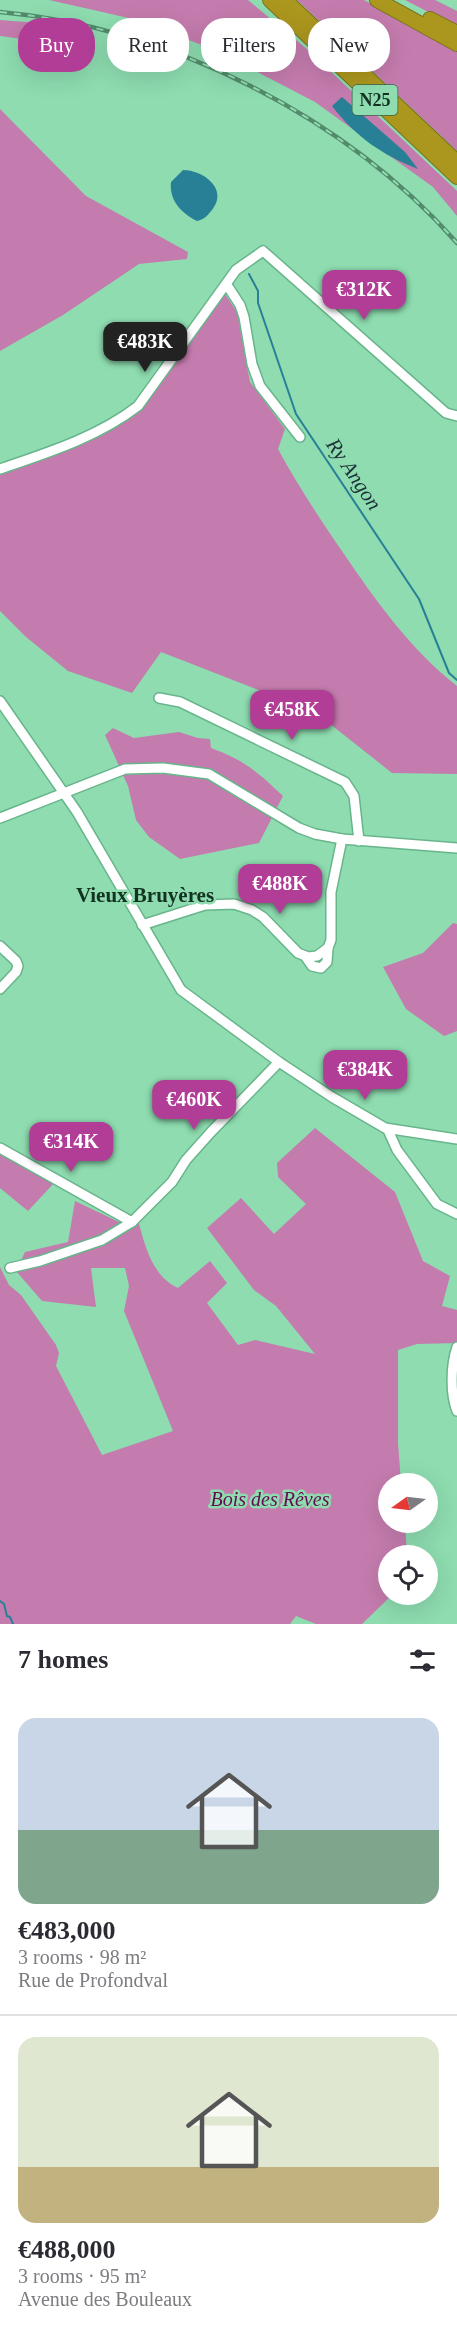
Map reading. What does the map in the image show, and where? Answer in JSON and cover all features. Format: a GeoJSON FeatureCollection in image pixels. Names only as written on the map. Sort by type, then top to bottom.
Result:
{"type":"FeatureCollection","features":[{"type":"Feature","properties":{"kind":"highway"},"geometry":{"type":"LineString","coordinates":[[260,0],[284,18]]}},
{"type":"Feature","properties":{"kind":"highway","name":"N25"},"geometry":{"type":"LineString","coordinates":[[270,0],[288,18]]}},
{"type":"Feature","properties":{"kind":"highway","name":"N25"},"geometry":{"type":"LineString","coordinates":[[285,0],[457,162]]}},
{"type":"Feature","properties":{"kind":"highway"},"geometry":{"type":"LineString","coordinates":[[376,0],[457,44]]}},
{"type":"Feature","properties":{"kind":"highway"},"geometry":{"type":"LineString","coordinates":[[394,0],[457,33]]}},
{"type":"Feature","properties":{"kind":"highway","name":"N25"},"geometry":{"type":"LineString","coordinates":[[296,26],[457,177]]}},
{"type":"Feature","properties":{"kind":"street"},"geometry":{"type":"LineString","coordinates":[[0,469],[59,448],[126,416],[138,406],[242,264],[263,251],[446,413],[457,416]]}},
{"type":"Feature","properties":{"kind":"street"},"geometry":{"type":"LineString","coordinates":[[227,285],[240,305],[252,364],[260,386],[300,437]]}},
{"type":"Feature","properties":{"kind":"street"},"geometry":{"type":"LineString","coordinates":[[159,698],[180,702],[340,778],[349,786],[354,796],[359,840]]}},
{"type":"Feature","properties":{"kind":"street"},"geometry":{"type":"LineString","coordinates":[[0,700],[65,794],[181,990],[279,1062],[388,1130],[457,1139]]}},
{"type":"Feature","properties":{"kind":"street"},"geometry":{"type":"LineString","coordinates":[[0,818],[125,769],[163,768],[209,774],[299,828],[315,834],[342,839],[457,848]]}},
{"type":"Feature","properties":{"kind":"street"},"geometry":{"type":"LineString","coordinates":[[142,925],[205,905],[234,904],[252,910],[263,917],[295,950],[305,956],[317,956],[328,948],[332,935],[332,892],[342,839]]}},
{"type":"Feature","properties":{"kind":"street"},"geometry":{"type":"LineString","coordinates":[[0,946],[17,963],[18,967],[0,989]]}},
{"type":"Feature","properties":{"kind":"street"},"geometry":{"type":"LineString","coordinates":[[10,1268],[40,1261],[102,1240],[132,1222],[172,1182],[186,1160],[211,1131],[279,1062]]}},
{"type":"Feature","properties":{"kind":"street"},"geometry":{"type":"LineString","coordinates":[[388,1130],[397,1150],[437,1204],[457,1214]]}},
{"type":"Feature","properties":{"kind":"street"},"geometry":{"type":"LineString","coordinates":[[0,1148],[132,1222]]}},
{"type":"Feature","properties":{"kind":"street"},"geometry":{"type":"LineString","coordinates":[[457,1347],[454,1360],[454,1396],[457,1412]]}},
{"type":"Feature","properties":{"kind":"green space"},"geometry":{"type":"Polygon","coordinates":[[[49,0],[248,0],[270,18],[201,18],[201,45],[189,40],[189,18],[129,18],[49,0]]]}},
{"type":"Feature","properties":{"kind":"green space"},"geometry":{"type":"Polygon","coordinates":[[[297,0],[364,0],[457,49],[457,151],[373,72],[390,72],[390,18],[316,18],[297,0]]]}},
{"type":"Feature","properties":{"kind":"green space"},"geometry":{"type":"Polygon","coordinates":[[[405,0],[435,0],[457,11],[457,27],[405,0]]]}},
{"type":"Feature","properties":{"kind":"green space"},"geometry":{"type":"Polygon","coordinates":[[[0,20],[18,21],[18,38],[0,36],[0,20]]]}},
{"type":"Feature","properties":{"kind":"green space"},"geometry":{"type":"Polygon","coordinates":[[[296,40],[308,50],[308,72],[331,72],[457,191],[457,216],[433,187],[315,102],[257,72],[296,72],[296,40]]]}},
{"type":"Feature","properties":{"kind":"green space"},"geometry":{"type":"Polygon","coordinates":[[[0,109],[86,196],[188,252],[187,259],[139,264],[63,315],[0,351],[0,109]]]}},
{"type":"Feature","properties":{"kind":"green space"},"geometry":{"type":"Polygon","coordinates":[[[225,294],[237,312],[250,382],[285,429],[278,449],[293,476],[356,572],[382,607],[424,657],[457,686],[457,774],[392,773],[315,712],[161,652],[132,693],[68,671],[26,637],[0,611],[0,474],[84,443],[140,411],[225,294]]]}},
{"type":"Feature","properties":{"kind":"green space"},"geometry":{"type":"Polygon","coordinates":[[[113,728],[134,738],[179,732],[210,739],[211,748],[233,757],[258,773],[283,796],[259,843],[180,859],[149,837],[136,820],[128,786],[105,735],[113,728]]]}},
{"type":"Feature","properties":{"kind":"green space"},"geometry":{"type":"Polygon","coordinates":[[[453,923],[457,924],[457,1031],[444,1036],[406,1009],[383,967],[423,953],[453,923]]]}},
{"type":"Feature","properties":{"kind":"green space","name":"Bois des Rêves"},"geometry":{"type":"Polygon","coordinates":[[[315,1128],[395,1192],[423,1261],[450,1276],[442,1306],[457,1310],[457,1343],[417,1344],[398,1350],[400,1473],[378,1473],[378,1533],[406,1533],[406,1545],[378,1545],[378,1605],[382,1605],[362,1624],[316,1624],[296,1616],[290,1624],[0,1624],[0,1267],[9,1285],[21,1295],[56,1345],[59,1353],[56,1366],[102,1455],[173,1431],[124,1311],[129,1286],[125,1268],[91,1268],[96,1307],[42,1301],[16,1271],[25,1252],[68,1242],[75,1201],[119,1222],[138,1220],[147,1250],[156,1268],[169,1283],[178,1288],[210,1261],[227,1283],[207,1303],[238,1345],[255,1340],[315,1354],[276,1306],[254,1290],[207,1228],[241,1198],[274,1234],[306,1204],[278,1177],[277,1163],[315,1128]]]}},
{"type":"Feature","properties":{"kind":"green space"},"geometry":{"type":"Polygon","coordinates":[[[0,1152],[54,1183],[28,1211],[0,1188],[0,1152]]]}},
{"type":"Feature","properties":{"kind":"water"},"geometry":{"type":"Polygon","coordinates":[[[342,97],[405,152],[418,169],[381,151],[350,127],[332,106],[342,97]]]}},
{"type":"Feature","properties":{"kind":"water"},"geometry":{"type":"Polygon","coordinates":[[[183,170],[198,173],[216,188],[216,202],[212,210],[207,216],[197,221],[181,210],[172,195],[171,182],[183,170]]]}},
{"type":"Feature","properties":{"kind":"waterway","name":"Ry Angon"},"geometry":{"type":"LineString","coordinates":[[249,274],[258,291],[258,303],[296,414],[419,599],[449,673],[457,680]]}},
{"type":"Feature","properties":{"kind":"waterway"},"geometry":{"type":"LineString","coordinates":[[0,1601],[4,1604],[7,1616],[13,1624]]}},
{"type":"Feature","properties":{"kind":"railway"},"geometry":{"type":"LineString","coordinates":[[0,12],[63,21],[127,37],[189,58],[250,86],[307,118],[362,155],[412,197],[457,243]]}},
{"type":"Feature","properties":{"kind":"district","name":"Vieux Bruyères"},"geometry":{"type":"Point","coordinates":[145,895]}}]}
